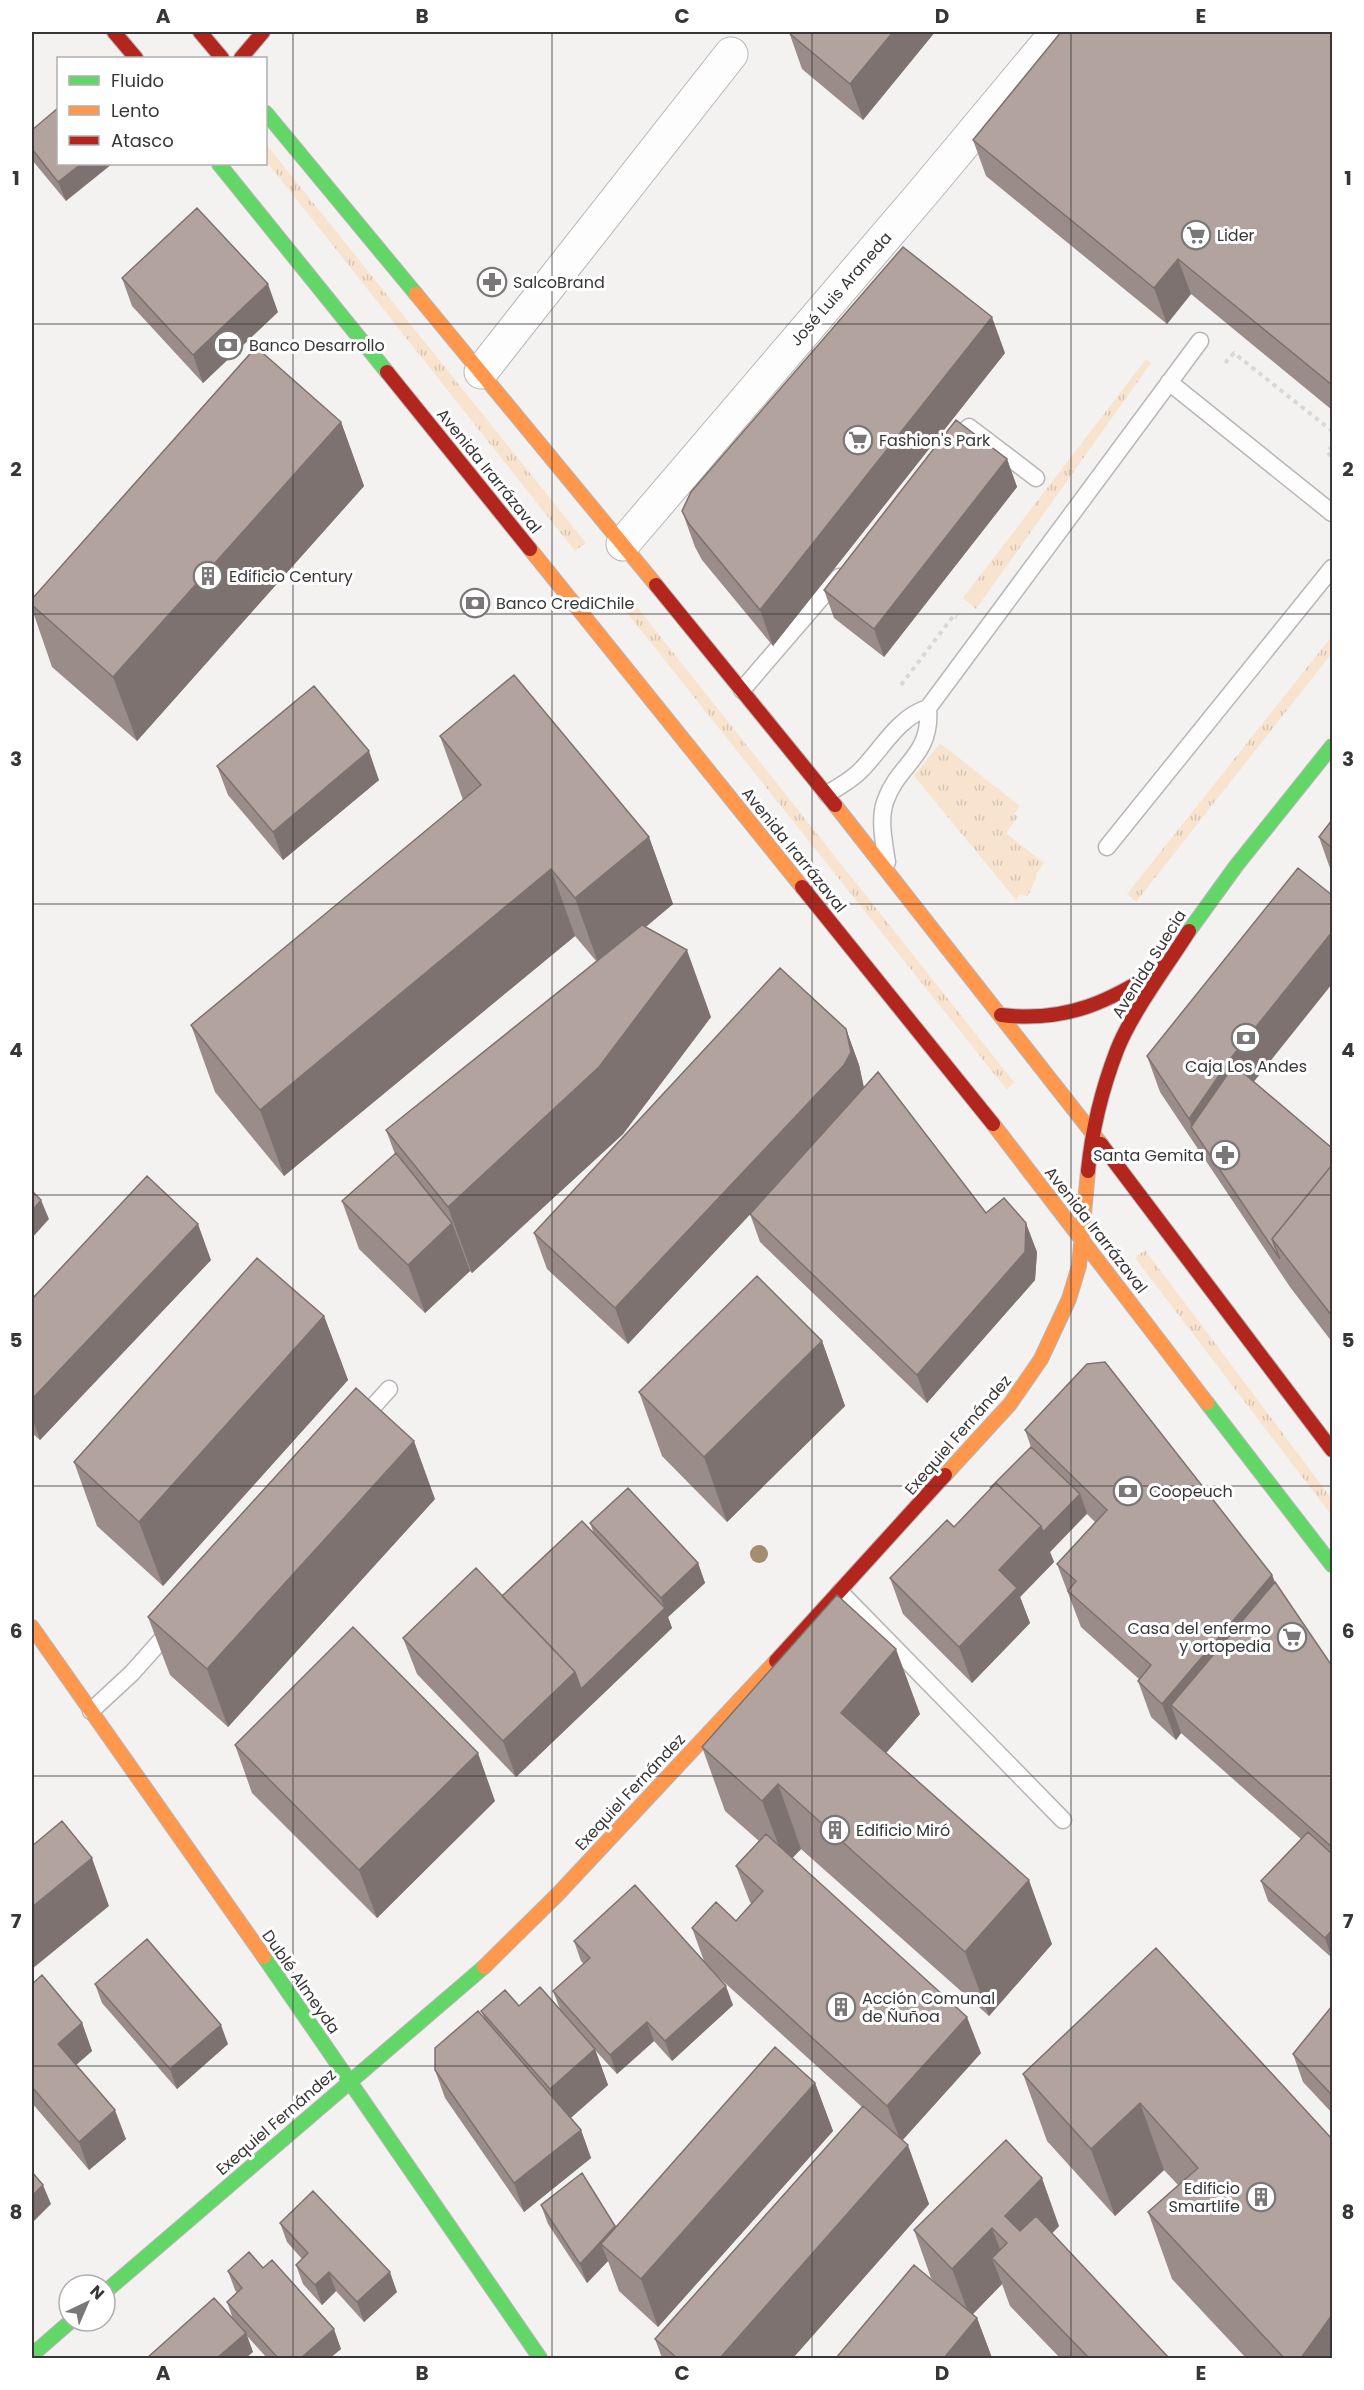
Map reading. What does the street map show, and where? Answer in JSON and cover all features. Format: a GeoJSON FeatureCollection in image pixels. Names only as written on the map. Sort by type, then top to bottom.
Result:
{"type":"FeatureCollection","features":[{"type":"Feature","properties":{"kind":"main road"},"geometry":{"type":"LineString","coordinates":[[114,32],[135,57]]}},
{"type":"Feature","properties":{"kind":"main road"},"geometry":{"type":"LineString","coordinates":[[200,32],[221,57]]}},
{"type":"Feature","properties":{"kind":"main road"},"geometry":{"type":"LineString","coordinates":[[242,57],[263,32]]}},
{"type":"Feature","properties":{"kind":"main road"},"geometry":{"type":"LineString","coordinates":[[267,113],[827,794],[1092,1132],[1332,1450]]}},
{"type":"Feature","properties":{"kind":"main road","name":"Avenida Irarrázaval"},"geometry":{"type":"LineString","coordinates":[[220,165],[943,1061],[1082,1238],[1332,1565]]}},
{"type":"Feature","properties":{"kind":"main road","name":"Avenida Suecia"},"geometry":{"type":"LineString","coordinates":[[1082,1238],[1092,1132],[1117,1049],[1165,966],[1236,866],[1332,746]]}},
{"type":"Feature","properties":{"kind":"main road"},"geometry":{"type":"LineString","coordinates":[[1001,1015],[1040,1019],[1083,1011],[1132,989],[1165,966]]}},
{"type":"Feature","properties":{"kind":"main road","name":"Exequiel Fernández"},"geometry":{"type":"LineString","coordinates":[[117,2282],[350,2080],[444,2003],[550,1902],[840,1592],[1010,1404],[1041,1359],[1069,1299],[1079,1266],[1082,1238]]}},
{"type":"Feature","properties":{"kind":"main road","name":"Dublé Almeyda"},"geometry":{"type":"LineString","coordinates":[[32,1627],[350,2080],[540,2358]]}},
{"type":"Feature","properties":{"kind":"main road"},"geometry":{"type":"LineString","coordinates":[[32,2355],[57,2333]]}},
{"type":"Feature","properties":{"kind":"street","name":"José Luis Araneda"},"geometry":{"type":"LineString","coordinates":[[623,544],[1057,32]]}},
{"type":"Feature","properties":{"kind":"street"},"geometry":{"type":"LineString","coordinates":[[481,372],[731,54]]}},
{"type":"Feature","properties":{"kind":"lane"},"geometry":{"type":"LineString","coordinates":[[827,794],[859,773],[904,720],[928,708],[1200,341]]}},
{"type":"Feature","properties":{"kind":"lane"},"geometry":{"type":"LineString","coordinates":[[1169,382],[1332,513]]}},
{"type":"Feature","properties":{"kind":"lane"},"geometry":{"type":"LineString","coordinates":[[945,454],[969,427],[1036,478]]}},
{"type":"Feature","properties":{"kind":"lane"},"geometry":{"type":"LineString","coordinates":[[742,690],[852,562]]}},
{"type":"Feature","properties":{"kind":"lane"},"geometry":{"type":"LineString","coordinates":[[1107,848],[1332,568]]}},
{"type":"Feature","properties":{"kind":"lane"},"geometry":{"type":"LineString","coordinates":[[889,873],[883,837],[885,802],[927,739],[928,708]]}},
{"type":"Feature","properties":{"kind":"lane"},"geometry":{"type":"LineString","coordinates":[[348,1434],[389,1389]]}},
{"type":"Feature","properties":{"kind":"lane"},"geometry":{"type":"LineString","coordinates":[[840,1592],[1062,1820]]}},
{"type":"Feature","properties":{"kind":"lane"},"geometry":{"type":"LineString","coordinates":[[91,1711],[132,1673],[187,1611]]}},
{"type":"Feature","properties":{"kind":"path"},"geometry":{"type":"LineString","coordinates":[[1220,369],[1234,353],[1332,431]]}},
{"type":"Feature","properties":{"kind":"path"},"geometry":{"type":"LineString","coordinates":[[1332,446],[1327,452],[1332,457]]}},
{"type":"Feature","properties":{"kind":"green space"},"geometry":{"type":"Polygon","coordinates":[[[267,145],[586,543],[575,551],[267,162],[267,145]]]}},
{"type":"Feature","properties":{"kind":"green space"},"geometry":{"type":"Polygon","coordinates":[[[1146,359],[1151,363],[976,609],[963,598],[1146,359]]]}},
{"type":"Feature","properties":{"kind":"green space"},"geometry":{"type":"Polygon","coordinates":[[[633,602],[1014,1082],[1007,1090],[624,609],[633,602]]]}},
{"type":"Feature","properties":{"kind":"green space"},"geometry":{"type":"Polygon","coordinates":[[[1332,636],[1332,653],[1136,902],[1127,894],[1332,636]]]}},
{"type":"Feature","properties":{"kind":"green space"},"geometry":{"type":"Polygon","coordinates":[[[940,743],[1020,806],[1014,814],[1018,817],[1006,833],[1044,863],[1036,874],[1028,896],[1019,895],[1016,900],[914,776],[940,743]]]}},
{"type":"Feature","properties":{"kind":"green space"},"geometry":{"type":"Polygon","coordinates":[[[1145,1250],[1332,1499],[1332,1516],[1135,1258],[1145,1250]]]}},
{"type":"Feature","properties":{"kind":"building"},"geometry":{"type":"Polygon","coordinates":[[[789,32],[893,32],[850,84],[789,32]]]}},
{"type":"Feature","properties":{"kind":"building","name":"Lider"},"geometry":{"type":"Polygon","coordinates":[[[1061,32],[1332,32],[1332,385],[1178,259],[1154,288],[973,140],[1061,32]]]}},
{"type":"Feature","properties":{"kind":"building"},"geometry":{"type":"Polygon","coordinates":[[[57,109],[57,165],[80,165],[58,182],[32,149],[32,130],[57,109]]]}},
{"type":"Feature","properties":{"kind":"building"},"geometry":{"type":"Polygon","coordinates":[[[197,208],[268,284],[193,355],[122,278],[197,208]]]}},
{"type":"Feature","properties":{"kind":"building","name":"Fashion's Park"},"geometry":{"type":"Polygon","coordinates":[[[903,247],[992,317],[760,610],[689,524],[682,511],[691,492],[903,247]]]}},
{"type":"Feature","properties":{"kind":"building"},"geometry":{"type":"Polygon","coordinates":[[[256,347],[341,422],[113,677],[32,605],[32,599],[256,347]]]}},
{"type":"Feature","properties":{"kind":"building"},"geometry":{"type":"Polygon","coordinates":[[[956,420],[1007,459],[874,629],[824,590],[956,420]]]}},
{"type":"Feature","properties":{"kind":"building"},"geometry":{"type":"Polygon","coordinates":[[[514,675],[649,837],[575,898],[551,869],[260,1110],[191,1025],[481,785],[440,736],[514,675]]]}},
{"type":"Feature","properties":{"kind":"building"},"geometry":{"type":"Polygon","coordinates":[[[314,686],[369,751],[273,832],[217,766],[314,686]]]}},
{"type":"Feature","properties":{"kind":"building"},"geometry":{"type":"Polygon","coordinates":[[[1332,820],[1332,848],[1319,837],[1332,820]]]}},
{"type":"Feature","properties":{"kind":"building"},"geometry":{"type":"Polygon","coordinates":[[[1298,868],[1332,895],[1332,932],[1231,1058],[1189,1119],[1147,1056],[1298,868]]]}},
{"type":"Feature","properties":{"kind":"building"},"geometry":{"type":"Polygon","coordinates":[[[642,925],[687,950],[599,1067],[448,1207],[386,1130],[642,925]]]}},
{"type":"Feature","properties":{"kind":"building"},"geometry":{"type":"Polygon","coordinates":[[[780,968],[846,1029],[851,1052],[844,1065],[615,1308],[534,1233],[780,968]]]}},
{"type":"Feature","properties":{"kind":"building"},"geometry":{"type":"Polygon","coordinates":[[[1234,1065],[1332,1148],[1332,1165],[1272,1239],[1280,1259],[1191,1127],[1234,1065]]]}},
{"type":"Feature","properties":{"kind":"building"},"geometry":{"type":"Polygon","coordinates":[[[878,1072],[986,1213],[1004,1198],[1026,1223],[1025,1252],[917,1375],[750,1214],[878,1072]]]}},
{"type":"Feature","properties":{"kind":"building"},"geometry":{"type":"Polygon","coordinates":[[[396,1153],[452,1223],[408,1265],[342,1201],[396,1153]]]}},
{"type":"Feature","properties":{"kind":"building"},"geometry":{"type":"Polygon","coordinates":[[[1332,1165],[1332,1316],[1272,1239],[1332,1165]]]}},
{"type":"Feature","properties":{"kind":"building"},"geometry":{"type":"Polygon","coordinates":[[[147,1176],[198,1224],[32,1399],[32,1299],[147,1176]]]}},
{"type":"Feature","properties":{"kind":"building"},"geometry":{"type":"Polygon","coordinates":[[[32,1191],[41,1200],[32,1211],[32,1191]]]}},
{"type":"Feature","properties":{"kind":"building"},"geometry":{"type":"Polygon","coordinates":[[[257,1258],[324,1316],[139,1522],[74,1462],[257,1258]]]}},
{"type":"Feature","properties":{"kind":"building"},"geometry":{"type":"Polygon","coordinates":[[[757,1276],[822,1341],[704,1457],[639,1392],[757,1276]]]}},
{"type":"Feature","properties":{"kind":"building"},"geometry":{"type":"Polygon","coordinates":[[[1105,1362],[1272,1575],[1162,1704],[1138,1681],[1151,1665],[1068,1591],[1076,1581],[1057,1564],[1107,1510],[1025,1430],[1087,1364],[1105,1362]]]}},
{"type":"Feature","properties":{"kind":"building"},"geometry":{"type":"Polygon","coordinates":[[[356,1388],[414,1441],[207,1669],[148,1617],[356,1388]]]}},
{"type":"Feature","properties":{"kind":"building"},"geometry":{"type":"Polygon","coordinates":[[[1031,1447],[1080,1494],[1043,1532],[1041,1526],[996,1483],[990,1488],[1031,1447]]]}},
{"type":"Feature","properties":{"kind":"building"},"geometry":{"type":"Polygon","coordinates":[[[996,1483],[1041,1526],[999,1570],[1017,1588],[959,1647],[890,1578],[947,1520],[954,1527],[996,1483]]]}},
{"type":"Feature","properties":{"kind":"building"},"geometry":{"type":"Polygon","coordinates":[[[628,1488],[698,1563],[661,1598],[590,1523],[628,1488]]]}},
{"type":"Feature","properties":{"kind":"building"},"geometry":{"type":"Polygon","coordinates":[[[582,1521],[665,1608],[581,1689],[575,1672],[502,1596],[582,1521]]]}},
{"type":"Feature","properties":{"kind":"building"},"geometry":{"type":"Polygon","coordinates":[[[476,1568],[575,1672],[503,1741],[403,1638],[476,1568]]]}},
{"type":"Feature","properties":{"kind":"building"},"geometry":{"type":"Polygon","coordinates":[[[1275,1582],[1332,1666],[1332,1847],[1171,1705],[1275,1582]]]}},
{"type":"Feature","properties":{"kind":"building"},"geometry":{"type":"Polygon","coordinates":[[[837,1595],[896,1649],[841,1713],[1029,1880],[965,1952],[778,1784],[762,1801],[702,1747],[837,1595]]]}},
{"type":"Feature","properties":{"kind":"building"},"geometry":{"type":"Polygon","coordinates":[[[353,1627],[478,1753],[359,1870],[235,1745],[353,1627]]]}},
{"type":"Feature","properties":{"kind":"building"},"geometry":{"type":"Polygon","coordinates":[[[62,1821],[92,1858],[32,1907],[32,1846],[62,1821]]]}},
{"type":"Feature","properties":{"kind":"building"},"geometry":{"type":"Polygon","coordinates":[[[1308,1832],[1332,1854],[1332,1930],[1325,1938],[1261,1881],[1308,1832]]]}},
{"type":"Feature","properties":{"kind":"building","name":"Acción Comunal de Ñuñoa"},"geometry":{"type":"Polygon","coordinates":[[[766,1834],[967,2017],[887,2106],[692,1928],[716,1902],[736,1921],[763,1891],[736,1866],[766,1834]]]}},
{"type":"Feature","properties":{"kind":"building"},"geometry":{"type":"Polygon","coordinates":[[[635,1885],[726,1986],[665,2041],[647,2022],[610,2055],[553,1991],[590,1958],[574,1941],[635,1885]]]}},
{"type":"Feature","properties":{"kind":"building"},"geometry":{"type":"Polygon","coordinates":[[[147,1939],[221,2025],[170,2069],[95,1984],[147,1939]]]}},
{"type":"Feature","properties":{"kind":"building","name":"Edificio Smartlife"},"geometry":{"type":"Polygon","coordinates":[[[1156,1948],[1332,2139],[1332,2315],[1301,2358],[1284,2358],[1148,2212],[1198,2168],[1140,2103],[1091,2149],[1023,2074],[1156,1948]]]}},
{"type":"Feature","properties":{"kind":"building"},"geometry":{"type":"Polygon","coordinates":[[[42,1975],[82,2023],[58,2044],[115,2110],[79,2142],[32,2087],[32,1984],[42,1975]]]}},
{"type":"Feature","properties":{"kind":"building"},"geometry":{"type":"Polygon","coordinates":[[[540,1987],[595,2049],[550,2089],[481,2011],[505,1990],[519,2006],[540,1987]]]}},
{"type":"Feature","properties":{"kind":"building"},"geometry":{"type":"Polygon","coordinates":[[[1332,2006],[1332,2095],[1293,2054],[1332,2006]]]}},
{"type":"Feature","properties":{"kind":"building"},"geometry":{"type":"Polygon","coordinates":[[[478,2011],[581,2130],[514,2183],[435,2070],[435,2048],[478,2011]]]}},
{"type":"Feature","properties":{"kind":"building"},"geometry":{"type":"Polygon","coordinates":[[[775,2047],[815,2083],[641,2279],[601,2244],[775,2047]]]}},
{"type":"Feature","properties":{"kind":"building"},"geometry":{"type":"Polygon","coordinates":[[[863,2106],[908,2145],[720,2358],[677,2358],[655,2339],[863,2106]]]}},
{"type":"Feature","properties":{"kind":"building"},"geometry":{"type":"Polygon","coordinates":[[[1006,2140],[1042,2178],[1005,2216],[1020,2231],[1036,2216],[1169,2358],[1089,2358],[992,2258],[1007,2243],[992,2228],[952,2269],[914,2230],[1006,2140]]]}},
{"type":"Feature","properties":{"kind":"building"},"geometry":{"type":"Polygon","coordinates":[[[32,2172],[43,2185],[32,2196],[32,2172]]]}},
{"type":"Feature","properties":{"kind":"building"},"geometry":{"type":"Polygon","coordinates":[[[582,2173],[615,2226],[580,2264],[541,2205],[582,2173]]]}},
{"type":"Feature","properties":{"kind":"building"},"geometry":{"type":"Polygon","coordinates":[[[313,2191],[390,2272],[357,2302],[329,2272],[315,2285],[296,2265],[308,2253],[280,2223],[313,2191]]]}},
{"type":"Feature","properties":{"kind":"building"},"geometry":{"type":"Polygon","coordinates":[[[249,2252],[263,2268],[272,2260],[334,2329],[301,2358],[278,2358],[227,2302],[242,2288],[228,2271],[249,2252]]]}},
{"type":"Feature","properties":{"kind":"building"},"geometry":{"type":"Polygon","coordinates":[[[914,2265],[977,2318],[944,2358],[836,2358],[914,2265]]]}},
{"type":"Feature","properties":{"kind":"building"},"geometry":{"type":"Polygon","coordinates":[[[214,2298],[246,2333],[217,2358],[147,2358],[214,2298]]]}},
{"type":"Feature","properties":{"kind":"traffic: fast"},"geometry":{"type":"LineString","coordinates":[[267,114],[416,294]]}},
{"type":"Feature","properties":{"kind":"traffic: fast"},"geometry":{"type":"LineString","coordinates":[[220,165],[387,372]]}},
{"type":"Feature","properties":{"kind":"traffic: fast"},"geometry":{"type":"LineString","coordinates":[[1189,931],[1236,866],[1332,746]]}},
{"type":"Feature","properties":{"kind":"traffic: fast"},"geometry":{"type":"LineString","coordinates":[[1207,1403],[1332,1565]]}},
{"type":"Feature","properties":{"kind":"traffic: fast"},"geometry":{"type":"LineString","coordinates":[[264,1957],[540,2358]]}},
{"type":"Feature","properties":{"kind":"traffic: fast"},"geometry":{"type":"LineString","coordinates":[[117,2282],[484,1967]]}},
{"type":"Feature","properties":{"kind":"traffic: fast"},"geometry":{"type":"LineString","coordinates":[[32,2355],[57,2333]]}},
{"type":"Feature","properties":{"kind":"traffic: slow"},"geometry":{"type":"LineString","coordinates":[[416,294],[656,585]]}},
{"type":"Feature","properties":{"kind":"traffic: slow"},"geometry":{"type":"LineString","coordinates":[[530,549],[802,887]]}},
{"type":"Feature","properties":{"kind":"traffic: slow"},"geometry":{"type":"LineString","coordinates":[[835,805],[1101,1144]]}},
{"type":"Feature","properties":{"kind":"traffic: slow"},"geometry":{"type":"LineString","coordinates":[[993,1124],[1207,1403]]}},
{"type":"Feature","properties":{"kind":"traffic: slow"},"geometry":{"type":"LineString","coordinates":[[945,1475],[1010,1404],[1041,1359],[1069,1299],[1079,1266],[1088,1171]]}},
{"type":"Feature","properties":{"kind":"traffic: slow"},"geometry":{"type":"LineString","coordinates":[[32,1627],[264,1957]]}},
{"type":"Feature","properties":{"kind":"traffic: slow"},"geometry":{"type":"LineString","coordinates":[[484,1967],[558,1894],[776,1661]]}},
{"type":"Feature","properties":{"kind":"traffic: jam"},"geometry":{"type":"LineString","coordinates":[[114,32],[135,57]]}},
{"type":"Feature","properties":{"kind":"traffic: jam"},"geometry":{"type":"LineString","coordinates":[[200,32],[221,57]]}},
{"type":"Feature","properties":{"kind":"traffic: jam"},"geometry":{"type":"LineString","coordinates":[[242,57],[263,32]]}},
{"type":"Feature","properties":{"kind":"traffic: jam"},"geometry":{"type":"LineString","coordinates":[[387,372],[530,549]]}},
{"type":"Feature","properties":{"kind":"traffic: jam"},"geometry":{"type":"LineString","coordinates":[[656,585],[835,805]]}},
{"type":"Feature","properties":{"kind":"traffic: jam"},"geometry":{"type":"LineString","coordinates":[[802,887],[993,1124]]}},
{"type":"Feature","properties":{"kind":"traffic: jam"},"geometry":{"type":"LineString","coordinates":[[1088,1171],[1098,1110],[1123,1035],[1189,931]]}},
{"type":"Feature","properties":{"kind":"traffic: jam"},"geometry":{"type":"LineString","coordinates":[[1001,1015],[1047,1016],[1088,1007],[1126,990],[1165,966]]}},
{"type":"Feature","properties":{"kind":"traffic: jam"},"geometry":{"type":"LineString","coordinates":[[1101,1144],[1332,1450]]}},
{"type":"Feature","properties":{"kind":"traffic: jam"},"geometry":{"type":"LineString","coordinates":[[776,1661],[945,1475]]}},
{"type":"Feature","properties":{"kind":"place","name":"Lider"},"geometry":{"type":"Point","coordinates":[1196,235]}},
{"type":"Feature","properties":{"kind":"place","name":"SalcoBrand"},"geometry":{"type":"Point","coordinates":[492,282]}},
{"type":"Feature","properties":{"kind":"place","name":"Banco Desarrollo"},"geometry":{"type":"Point","coordinates":[228,345]}},
{"type":"Feature","properties":{"kind":"place","name":"Fashion's Park"},"geometry":{"type":"Point","coordinates":[858,440]}},
{"type":"Feature","properties":{"kind":"place","name":"Edificio Century"},"geometry":{"type":"Point","coordinates":[208,576]}},
{"type":"Feature","properties":{"kind":"place","name":"Banco CrediChile"},"geometry":{"type":"Point","coordinates":[475,603]}},
{"type":"Feature","properties":{"kind":"place","name":"Caja Los Andes"},"geometry":{"type":"Point","coordinates":[1246,1038]}},
{"type":"Feature","properties":{"kind":"place","name":"Santa Gemita"},"geometry":{"type":"Point","coordinates":[1225,1155]}},
{"type":"Feature","properties":{"kind":"place","name":"Coopeuch"},"geometry":{"type":"Point","coordinates":[1128,1491]}},
{"type":"Feature","properties":{"kind":"place","name":"Casa del enfermo y ortopedia"},"geometry":{"type":"Point","coordinates":[1292,1637]}},
{"type":"Feature","properties":{"kind":"place","name":"Edificio Miró"},"geometry":{"type":"Point","coordinates":[835,1830]}},
{"type":"Feature","properties":{"kind":"place","name":"Acción Comunal de Ñuñoa"},"geometry":{"type":"Point","coordinates":[841,2007]}},
{"type":"Feature","properties":{"kind":"place","name":"Edificio Smartlife"},"geometry":{"type":"Point","coordinates":[1261,2197]}}]}
